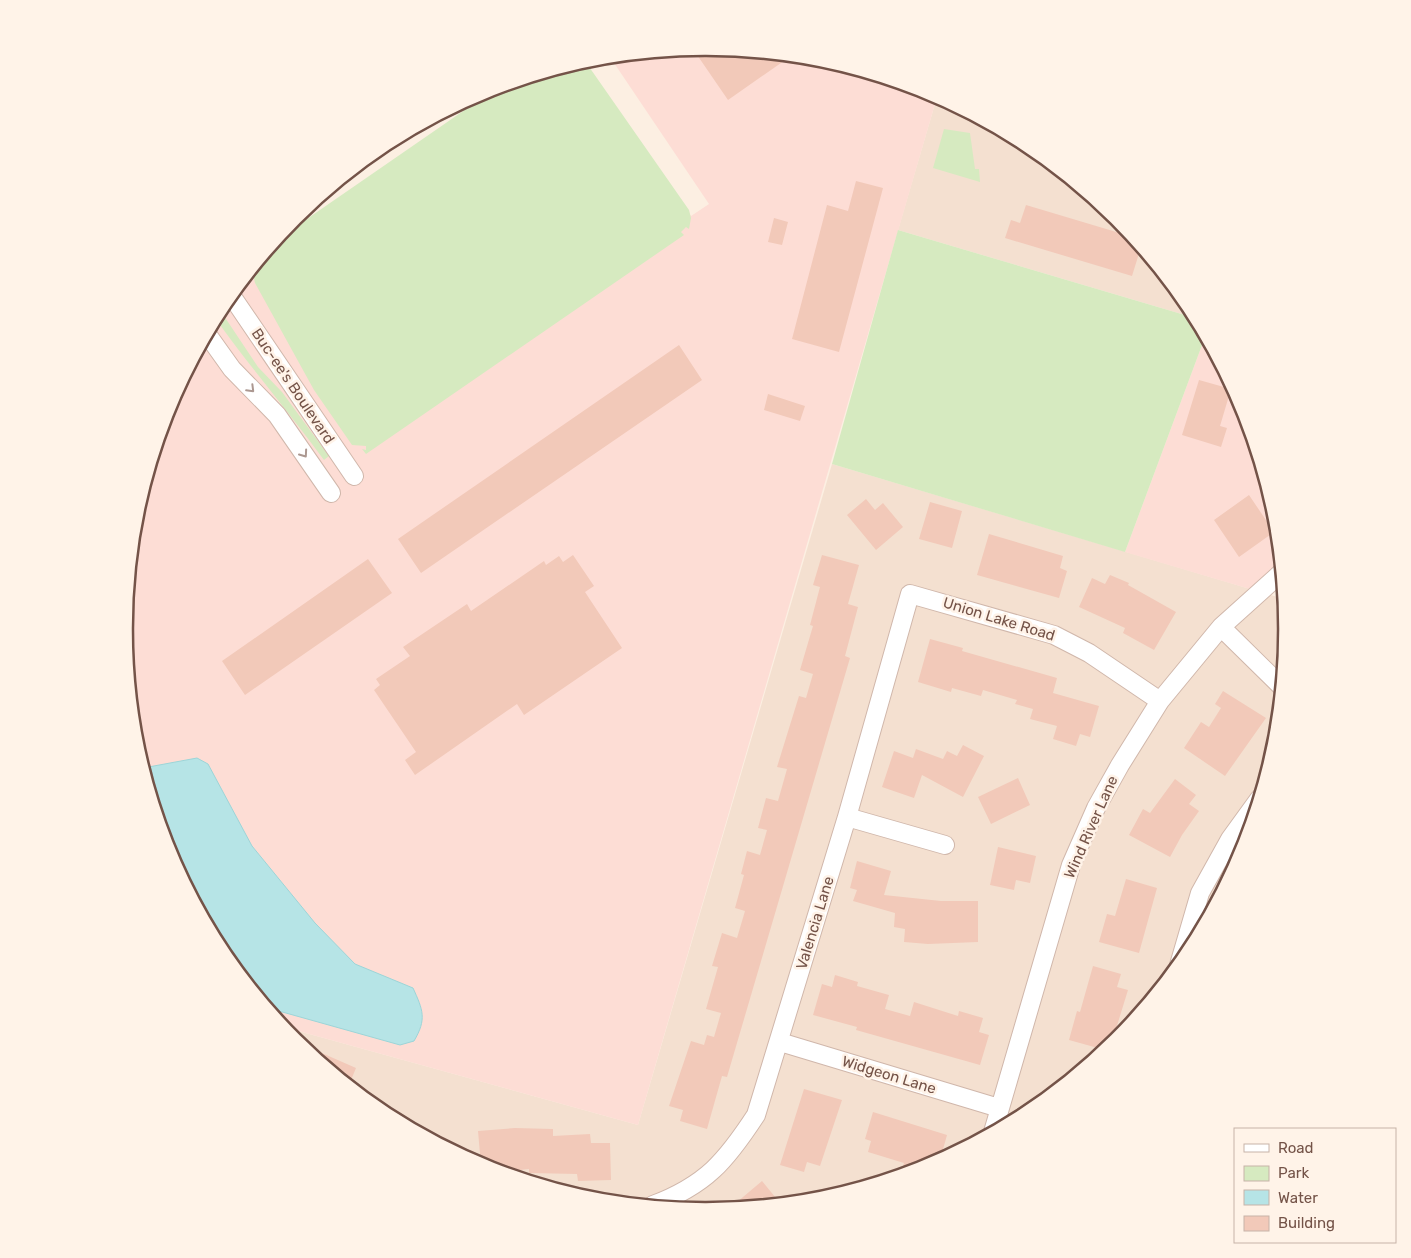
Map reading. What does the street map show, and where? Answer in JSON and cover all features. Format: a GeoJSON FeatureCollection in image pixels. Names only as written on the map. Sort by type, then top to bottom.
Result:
{"type":"FeatureCollection","features":[{"type":"Feature","properties":{"kind":"street","name":"Buc-ee's Boulevard"},"geometry":{"type":"LineString","coordinates":[[236,302],[354,476]]}},
{"type":"Feature","properties":{"kind":"street","name":"Buc-ee's Boulevard"},"geometry":{"type":"LineString","coordinates":[[211,340],[232,369],[277,415],[331,493]]}},
{"type":"Feature","properties":{"kind":"street","name":"Wind River Lane"},"geometry":{"type":"LineString","coordinates":[[994,1123],[1071,865],[1096,808],[1160,701],[1221,627],[1276,579]]}},
{"type":"Feature","properties":{"kind":"street","name":"Union Lake Road"},"geometry":{"type":"LineString","coordinates":[[910,594],[1054,635],[1089,653],[1160,701]]}},
{"type":"Feature","properties":{"kind":"street","name":"Valencia Lane"},"geometry":{"type":"LineString","coordinates":[[665,1201],[678,1196],[705,1178],[731,1153],[756,1115],[780,1042],[847,817],[910,594]]}},
{"type":"Feature","properties":{"kind":"street"},"geometry":{"type":"LineString","coordinates":[[1221,627],[1275,681]]}},
{"type":"Feature","properties":{"kind":"street"},"geometry":{"type":"LineString","coordinates":[[1197,923],[1200,893],[1212,868],[1247,815]]}},
{"type":"Feature","properties":{"kind":"street"},"geometry":{"type":"LineString","coordinates":[[847,817],[945,845]]}},
{"type":"Feature","properties":{"kind":"street","name":"Widgeon Lane"},"geometry":{"type":"LineString","coordinates":[[780,1042],[999,1108]]}},
{"type":"Feature","properties":{"kind":"shaded area"},"geometry":{"type":"Polygon","coordinates":[[[706,56],[780,61],[854,76],[890,87],[935,104],[638,1125],[298,1031],[275,1007],[251,978],[209,915],[176,848],[163,813],[152,777],[138,704],[134,666],[134,592],[144,517],[152,481],[176,410],[209,343],[251,280],[268,260],[505,93],[584,69],[691,216],[709,204],[614,64],[668,57],[706,56]]]}},
{"type":"Feature","properties":{"kind":"shaded area"},"geometry":{"type":"Polygon","coordinates":[[[935,104],[992,133],[1024,153],[1083,198],[1136,251],[1160,280],[1184,315],[898,230],[935,104]]]}},
{"type":"Feature","properties":{"kind":"shaded area"},"geometry":{"type":"Polygon","coordinates":[[[1202,344],[1235,410],[1248,445],[1267,517],[1276,578],[1260,592],[1125,552],[1202,344]]]}},
{"type":"Feature","properties":{"kind":"shaded area"},"geometry":{"type":"Polygon","coordinates":[[[832,464],[1277,597],[1277,666],[1267,741],[1259,777],[1235,848],[1202,915],[1160,978],[1136,1007],[1083,1060],[1024,1105],[959,1143],[890,1171],[854,1182],[780,1197],[743,1201],[668,1201],[594,1191],[521,1171],[452,1143],[387,1105],[328,1060],[298,1031],[638,1125],[832,464]]]}},
{"type":"Feature","properties":{"kind":"green space"},"geometry":{"type":"Polygon","coordinates":[[[590,68],[689,210],[691,218],[689,229],[686,227],[681,232],[684,235],[366,454],[362,449],[366,450],[366,446],[352,445],[314,390],[255,283],[254,276],[305,221],[467,108],[521,87],[590,68]]]}},
{"type":"Feature","properties":{"kind":"green space"},"geometry":{"type":"Polygon","coordinates":[[[944,129],[970,133],[975,169],[979,169],[980,182],[933,168],[944,129]]]}},
{"type":"Feature","properties":{"kind":"green space"},"geometry":{"type":"Polygon","coordinates":[[[898,230],[1184,315],[1202,344],[1125,552],[832,464],[898,230]]]}},
{"type":"Feature","properties":{"kind":"green space"},"geometry":{"type":"Polygon","coordinates":[[[225,317],[258,367],[282,392],[329,456],[324,460],[220,325],[225,317]]]}},
{"type":"Feature","properties":{"kind":"water"},"geometry":{"type":"Polygon","coordinates":[[[197,758],[208,764],[252,846],[315,923],[355,964],[413,988],[422,1014],[421,1027],[414,1041],[400,1045],[279,1011],[251,978],[209,915],[176,848],[163,813],[150,767],[197,758]]]}},
{"type":"Feature","properties":{"kind":"building"},"geometry":{"type":"Polygon","coordinates":[[[698,56],[743,57],[783,62],[728,100],[698,56]]]}},
{"type":"Feature","properties":{"kind":"building"},"geometry":{"type":"Polygon","coordinates":[[[856,181],[883,188],[839,352],[792,339],[827,205],[848,211],[856,181]]]}},
{"type":"Feature","properties":{"kind":"building"},"geometry":{"type":"Polygon","coordinates":[[[1026,205],[1118,233],[1139,254],[1132,276],[1005,238],[1011,220],[1020,223],[1026,205]]]}},
{"type":"Feature","properties":{"kind":"building"},"geometry":{"type":"Polygon","coordinates":[[[774,218],[788,222],[782,245],[768,242],[774,218]]]}},
{"type":"Feature","properties":{"kind":"building"},"geometry":{"type":"Polygon","coordinates":[[[679,345],[702,380],[421,573],[398,539],[679,345]]]}},
{"type":"Feature","properties":{"kind":"building"},"geometry":{"type":"Polygon","coordinates":[[[1199,380],[1224,387],[1229,397],[1220,426],[1227,428],[1221,447],[1182,435],[1199,380]]]}},
{"type":"Feature","properties":{"kind":"building"},"geometry":{"type":"Polygon","coordinates":[[[768,394],[805,406],[800,421],[764,410],[768,394]]]}},
{"type":"Feature","properties":{"kind":"building"},"geometry":{"type":"Polygon","coordinates":[[[1249,495],[1268,523],[1270,535],[1239,557],[1214,520],[1249,495]]]}},
{"type":"Feature","properties":{"kind":"building"},"geometry":{"type":"Polygon","coordinates":[[[866,499],[875,510],[883,503],[903,527],[876,550],[847,515],[866,499]]]}},
{"type":"Feature","properties":{"kind":"building"},"geometry":{"type":"Polygon","coordinates":[[[930,502],[962,511],[952,548],[919,539],[930,502]]]}},
{"type":"Feature","properties":{"kind":"building"},"geometry":{"type":"Polygon","coordinates":[[[989,534],[1063,556],[1060,568],[1067,571],[1059,598],[977,575],[989,534]]]}},
{"type":"Feature","properties":{"kind":"building"},"geometry":{"type":"Polygon","coordinates":[[[573,555],[594,586],[585,592],[622,648],[524,715],[517,704],[415,775],[405,760],[416,752],[374,690],[380,685],[376,679],[410,656],[403,647],[467,604],[471,611],[544,561],[546,565],[559,556],[563,562],[573,555]]]}},
{"type":"Feature","properties":{"kind":"building"},"geometry":{"type":"Polygon","coordinates":[[[822,555],[859,565],[848,604],[858,607],[845,656],[850,658],[727,1077],[722,1076],[707,1129],[680,1121],[683,1110],[669,1106],[691,1041],[704,1045],[707,1035],[714,1037],[721,1013],[706,1009],[718,967],[712,966],[722,933],[737,938],[745,911],[735,908],[744,875],[741,874],[747,851],[760,855],[767,830],[758,828],[766,798],[778,801],[787,769],[777,767],[799,696],[806,698],[813,674],[800,670],[813,626],[810,625],[820,587],[813,585],[822,555]]]}},
{"type":"Feature","properties":{"kind":"building"},"geometry":{"type":"Polygon","coordinates":[[[368,559],[392,593],[245,695],[222,661],[368,559]]]}},
{"type":"Feature","properties":{"kind":"building"},"geometry":{"type":"Polygon","coordinates":[[[1110,575],[1129,583],[1128,585],[1176,612],[1154,650],[1123,633],[1125,628],[1079,607],[1092,578],[1105,584],[1110,575]]]}},
{"type":"Feature","properties":{"kind":"building"},"geometry":{"type":"Polygon","coordinates":[[[930,639],[963,648],[962,651],[1057,678],[1053,693],[1099,706],[1090,737],[1080,734],[1076,746],[1053,739],[1057,726],[1030,719],[1033,709],[1015,704],[1017,700],[983,690],[981,696],[952,688],[951,692],[918,682],[930,639]]]}},
{"type":"Feature","properties":{"kind":"building"},"geometry":{"type":"Polygon","coordinates":[[[1223,691],[1266,718],[1225,776],[1184,748],[1201,722],[1209,727],[1221,708],[1215,704],[1223,691]]]}},
{"type":"Feature","properties":{"kind":"building"},"geometry":{"type":"Polygon","coordinates":[[[963,745],[984,756],[963,797],[922,775],[914,798],[882,787],[894,751],[913,758],[916,749],[943,759],[947,751],[957,756],[963,745]]]}},
{"type":"Feature","properties":{"kind":"building"},"geometry":{"type":"Polygon","coordinates":[[[1018,778],[1030,805],[991,824],[978,797],[1018,778]]]}},
{"type":"Feature","properties":{"kind":"building"},"geometry":{"type":"Polygon","coordinates":[[[1175,779],[1196,795],[1189,804],[1199,811],[1182,835],[1170,857],[1129,835],[1143,809],[1150,813],[1175,779]]]}},
{"type":"Feature","properties":{"kind":"building"},"geometry":{"type":"Polygon","coordinates":[[[998,847],[1036,856],[1030,883],[1016,880],[1014,890],[990,885],[998,847]]]}},
{"type":"Feature","properties":{"kind":"building"},"geometry":{"type":"Polygon","coordinates":[[[857,861],[891,871],[884,895],[941,901],[978,901],[978,942],[928,944],[904,942],[905,929],[894,927],[895,913],[853,901],[857,890],[850,888],[857,861]]]}},
{"type":"Feature","properties":{"kind":"building"},"geometry":{"type":"Polygon","coordinates":[[[1126,879],[1157,888],[1139,953],[1099,942],[1107,914],[1115,916],[1126,879]]]}},
{"type":"Feature","properties":{"kind":"building"},"geometry":{"type":"Polygon","coordinates":[[[1093,966],[1121,974],[1117,987],[1128,990],[1116,1027],[1096,1047],[1069,1040],[1077,1011],[1080,1012],[1093,966]]]}},
{"type":"Feature","properties":{"kind":"building"},"geometry":{"type":"Polygon","coordinates":[[[835,975],[858,982],[857,986],[889,995],[885,1009],[910,1016],[914,1002],[958,1016],[959,1011],[983,1018],[979,1032],[989,1035],[980,1065],[856,1030],[857,1027],[813,1015],[822,984],[832,987],[835,975]]]}},
{"type":"Feature","properties":{"kind":"building"},"geometry":{"type":"Polygon","coordinates":[[[320,1052],[356,1068],[352,1079],[320,1052]]]}},
{"type":"Feature","properties":{"kind":"building"},"geometry":{"type":"Polygon","coordinates":[[[804,1089],[842,1100],[820,1166],[807,1162],[804,1172],[780,1165],[804,1089]]]}},
{"type":"Feature","properties":{"kind":"building"},"geometry":{"type":"Polygon","coordinates":[[[873,1112],[947,1135],[943,1150],[903,1166],[904,1163],[868,1152],[871,1141],[865,1139],[873,1112]]]}},
{"type":"Feature","properties":{"kind":"building"},"geometry":{"type":"Polygon","coordinates":[[[515,1128],[553,1129],[553,1136],[590,1134],[591,1143],[610,1143],[611,1180],[578,1181],[577,1174],[529,1173],[529,1169],[519,1170],[480,1155],[478,1131],[515,1128]]]}},
{"type":"Feature","properties":{"kind":"building"},"geometry":{"type":"Polygon","coordinates":[[[762,1181],[775,1197],[743,1201],[738,1201],[762,1181]]]}}]}
